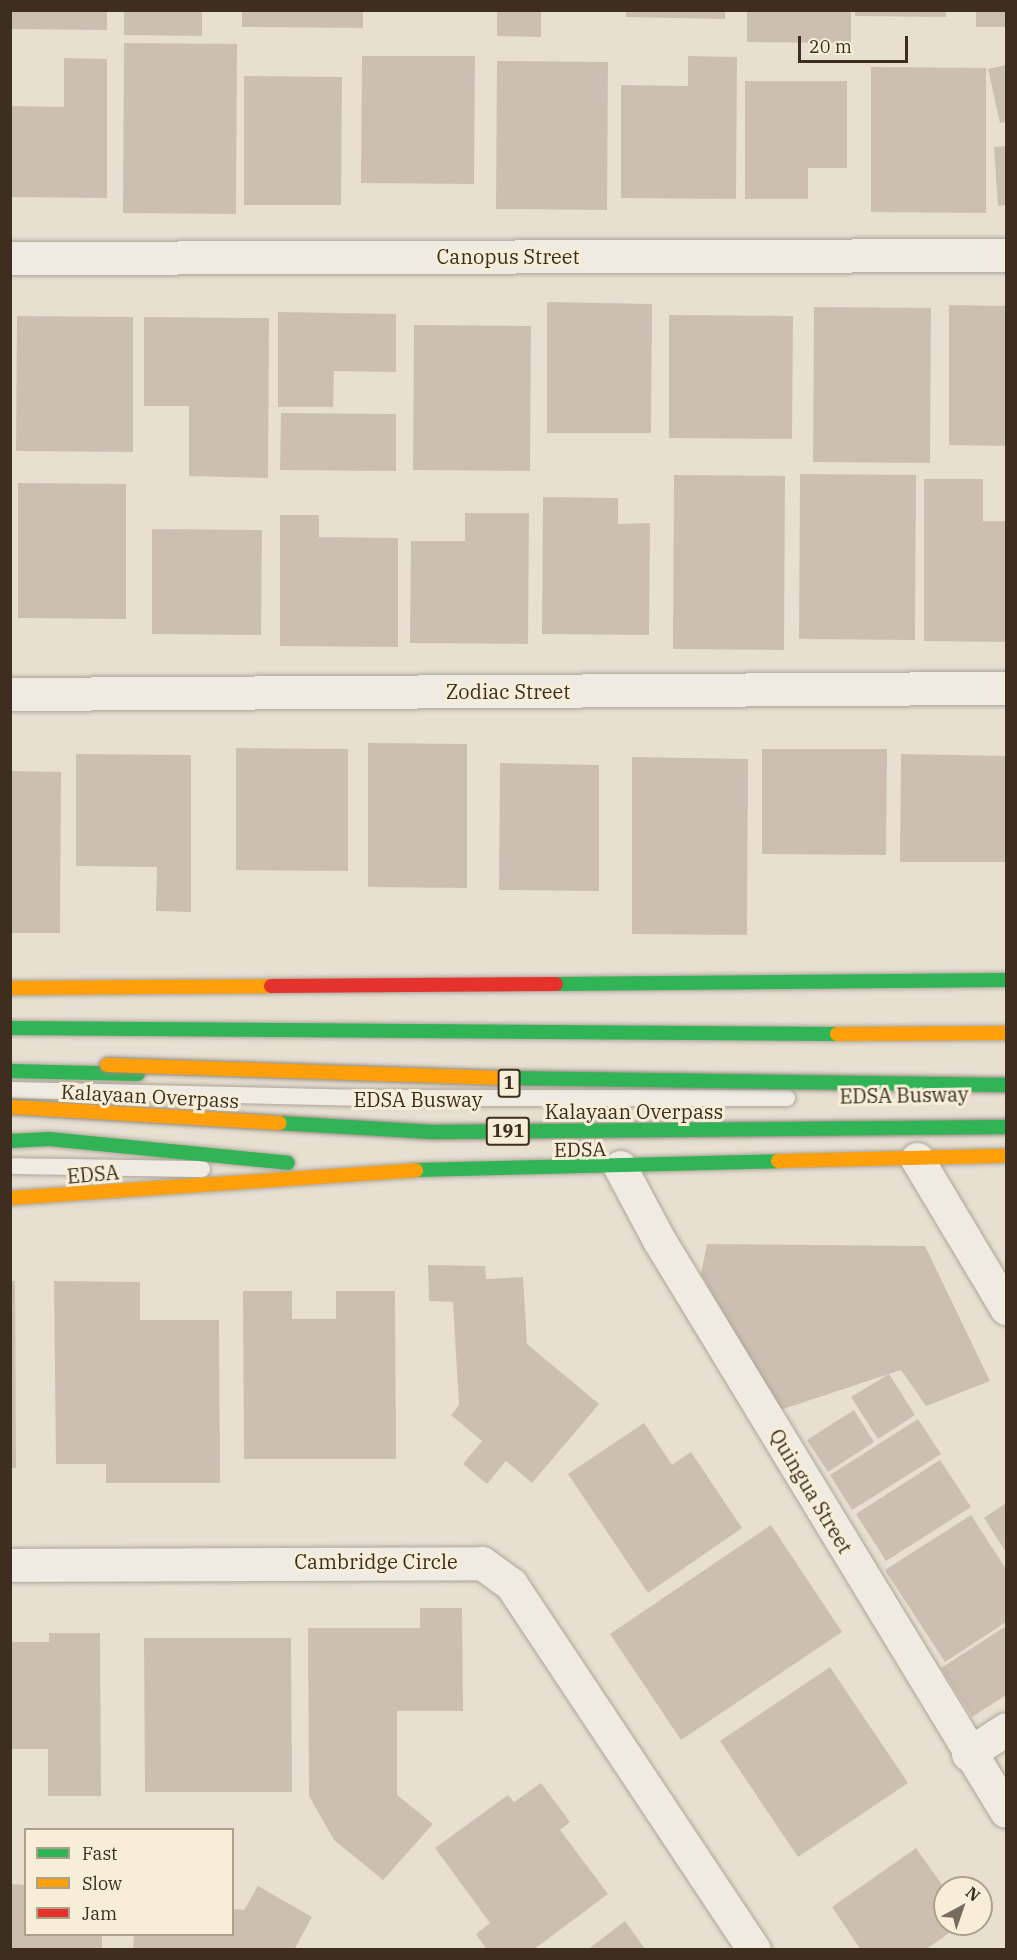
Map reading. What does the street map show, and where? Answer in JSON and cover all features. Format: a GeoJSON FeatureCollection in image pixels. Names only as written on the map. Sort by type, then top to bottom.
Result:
{"type":"FeatureCollection","features":[{"type":"Feature","properties":{"kind":"main road"},"geometry":{"type":"LineString","coordinates":[[10,988],[1006,980]]}},
{"type":"Feature","properties":{"kind":"main road"},"geometry":{"type":"LineString","coordinates":[[10,1028],[661,1035],[1006,1033]]}},
{"type":"Feature","properties":{"kind":"main road","name":"Kalayaan Overpass"},"geometry":{"type":"LineString","coordinates":[[107,1065],[434,1077],[1006,1085]]}},
{"type":"Feature","properties":{"kind":"main road","name":"1"},"geometry":{"type":"LineString","coordinates":[[10,1071],[659,1087],[1006,1073]]}},
{"type":"Feature","properties":{"kind":"main road","name":"Kalayaan Overpass"},"geometry":{"type":"LineString","coordinates":[[10,1107],[432,1132],[1006,1127]]}},
{"type":"Feature","properties":{"kind":"main road"},"geometry":{"type":"LineString","coordinates":[[10,1141],[49,1139],[373,1171]]}},
{"type":"Feature","properties":{"kind":"main road","name":"EDSA"},"geometry":{"type":"LineString","coordinates":[[10,1198],[373,1171],[620,1167],[1006,1156]]}},
{"type":"Feature","properties":{"kind":"street","name":"Canopus Street"},"geometry":{"type":"LineString","coordinates":[[10,258],[1006,255]]}},
{"type":"Feature","properties":{"kind":"street","name":"Zodiac Street"},"geometry":{"type":"LineString","coordinates":[[10,694],[1006,688]]}},
{"type":"Feature","properties":{"kind":"street"},"geometry":{"type":"LineString","coordinates":[[918,1159],[1006,1308]]}},
{"type":"Feature","properties":{"kind":"street","name":"Quingua Street"},"geometry":{"type":"LineString","coordinates":[[620,1167],[968,1754],[1006,1811]]}},
{"type":"Feature","properties":{"kind":"street","name":"Cambridge Circle"},"geometry":{"type":"LineString","coordinates":[[10,1565],[482,1563],[511,1584],[754,1950]]}},
{"type":"Feature","properties":{"kind":"street"},"geometry":{"type":"LineString","coordinates":[[968,1754],[1006,1729]]}},
{"type":"Feature","properties":{"kind":"lane","name":"EDSA Busway"},"geometry":{"type":"LineString","coordinates":[[10,1090],[660,1101],[1006,1092]]}},
{"type":"Feature","properties":{"kind":"lane"},"geometry":{"type":"LineString","coordinates":[[10,1166],[373,1171]]}},
{"type":"Feature","properties":{"kind":"building"},"geometry":{"type":"Polygon","coordinates":[[[10,10],[107,10],[107,30],[10,29],[10,10]]]}},
{"type":"Feature","properties":{"kind":"building"},"geometry":{"type":"Polygon","coordinates":[[[124,10],[202,10],[202,36],[124,35],[124,10]]]}},
{"type":"Feature","properties":{"kind":"building"},"geometry":{"type":"Polygon","coordinates":[[[242,10],[363,10],[363,28],[242,27],[242,10]]]}},
{"type":"Feature","properties":{"kind":"building"},"geometry":{"type":"Polygon","coordinates":[[[497,10],[541,10],[541,37],[497,36],[497,10]]]}},
{"type":"Feature","properties":{"kind":"building"},"geometry":{"type":"Polygon","coordinates":[[[626,10],[725,10],[725,19],[626,17],[626,10]]]}},
{"type":"Feature","properties":{"kind":"building"},"geometry":{"type":"Polygon","coordinates":[[[747,10],[851,10],[851,43],[747,42],[747,10]]]}},
{"type":"Feature","properties":{"kind":"building"},"geometry":{"type":"Polygon","coordinates":[[[855,10],[946,10],[946,17],[855,16],[855,10]]]}},
{"type":"Feature","properties":{"kind":"building"},"geometry":{"type":"Polygon","coordinates":[[[976,10],[1006,10],[1006,27],[976,27],[976,10]]]}},
{"type":"Feature","properties":{"kind":"building"},"geometry":{"type":"Polygon","coordinates":[[[124,43],[237,44],[236,214],[123,213],[124,43]]]}},
{"type":"Feature","properties":{"kind":"building"},"geometry":{"type":"Polygon","coordinates":[[[362,56],[475,56],[474,184],[361,183],[362,56]]]}},
{"type":"Feature","properties":{"kind":"building"},"geometry":{"type":"Polygon","coordinates":[[[688,56],[737,57],[736,199],[621,198],[621,85],[688,86],[688,56]]]}},
{"type":"Feature","properties":{"kind":"building"},"geometry":{"type":"Polygon","coordinates":[[[64,58],[107,59],[107,198],[10,197],[10,106],[64,107],[64,58]]]}},
{"type":"Feature","properties":{"kind":"building"},"geometry":{"type":"Polygon","coordinates":[[[497,61],[608,62],[607,210],[496,209],[497,61]]]}},
{"type":"Feature","properties":{"kind":"building"},"geometry":{"type":"Polygon","coordinates":[[[1006,65],[1006,122],[1000,123],[988,69],[1006,65]]]}},
{"type":"Feature","properties":{"kind":"building"},"geometry":{"type":"Polygon","coordinates":[[[871,67],[986,68],[986,213],[871,212],[871,67]]]}},
{"type":"Feature","properties":{"kind":"building"},"geometry":{"type":"Polygon","coordinates":[[[244,76],[342,77],[341,205],[244,205],[244,76]]]}},
{"type":"Feature","properties":{"kind":"building"},"geometry":{"type":"Polygon","coordinates":[[[745,81],[847,81],[847,168],[808,168],[808,199],[745,199],[745,81]]]}},
{"type":"Feature","properties":{"kind":"building"},"geometry":{"type":"Polygon","coordinates":[[[1006,146],[1006,205],[998,206],[994,147],[1006,146]]]}},
{"type":"Feature","properties":{"kind":"building"},"geometry":{"type":"Polygon","coordinates":[[[547,302],[652,304],[651,433],[547,433],[547,302]]]}},
{"type":"Feature","properties":{"kind":"building"},"geometry":{"type":"Polygon","coordinates":[[[949,305],[1006,306],[1006,446],[949,445],[949,305]]]}},
{"type":"Feature","properties":{"kind":"building"},"geometry":{"type":"Polygon","coordinates":[[[814,307],[931,308],[930,463],[813,462],[814,307]]]}},
{"type":"Feature","properties":{"kind":"building"},"geometry":{"type":"Polygon","coordinates":[[[278,312],[396,314],[396,372],[334,371],[333,407],[278,407],[278,312]]]}},
{"type":"Feature","properties":{"kind":"building"},"geometry":{"type":"Polygon","coordinates":[[[669,315],[793,316],[792,439],[669,438],[669,315]]]}},
{"type":"Feature","properties":{"kind":"building"},"geometry":{"type":"Polygon","coordinates":[[[17,316],[133,317],[133,452],[16,451],[17,316]]]}},
{"type":"Feature","properties":{"kind":"building"},"geometry":{"type":"Polygon","coordinates":[[[144,317],[269,318],[268,478],[189,476],[189,406],[144,406],[144,317]]]}},
{"type":"Feature","properties":{"kind":"building"},"geometry":{"type":"Polygon","coordinates":[[[414,325],[531,326],[530,471],[413,470],[414,325]]]}},
{"type":"Feature","properties":{"kind":"building"},"geometry":{"type":"Polygon","coordinates":[[[281,413],[396,414],[396,471],[280,470],[281,413]]]}},
{"type":"Feature","properties":{"kind":"building"},"geometry":{"type":"Polygon","coordinates":[[[800,474],[916,475],[915,640],[799,639],[800,474]]]}},
{"type":"Feature","properties":{"kind":"building"},"geometry":{"type":"Polygon","coordinates":[[[674,475],[785,476],[784,650],[673,649],[674,475]]]}},
{"type":"Feature","properties":{"kind":"building"},"geometry":{"type":"Polygon","coordinates":[[[924,479],[983,479],[983,521],[1006,521],[1006,642],[924,641],[924,479]]]}},
{"type":"Feature","properties":{"kind":"building"},"geometry":{"type":"Polygon","coordinates":[[[18,483],[126,484],[126,619],[18,618],[18,483]]]}},
{"type":"Feature","properties":{"kind":"building"},"geometry":{"type":"Polygon","coordinates":[[[543,497],[618,498],[618,524],[650,523],[649,635],[542,634],[543,497]]]}},
{"type":"Feature","properties":{"kind":"building"},"geometry":{"type":"Polygon","coordinates":[[[465,513],[529,513],[528,644],[410,643],[411,541],[465,541],[465,513]]]}},
{"type":"Feature","properties":{"kind":"building"},"geometry":{"type":"Polygon","coordinates":[[[280,515],[319,515],[319,537],[398,538],[398,647],[280,646],[280,515]]]}},
{"type":"Feature","properties":{"kind":"building"},"geometry":{"type":"Polygon","coordinates":[[[152,529],[262,530],[261,635],[152,634],[152,529]]]}},
{"type":"Feature","properties":{"kind":"building"},"geometry":{"type":"Polygon","coordinates":[[[368,743],[467,744],[467,888],[368,887],[368,743]]]}},
{"type":"Feature","properties":{"kind":"building"},"geometry":{"type":"Polygon","coordinates":[[[236,748],[348,749],[348,871],[236,870],[236,748]]]}},
{"type":"Feature","properties":{"kind":"building"},"geometry":{"type":"Polygon","coordinates":[[[762,749],[887,749],[886,855],[762,854],[762,749]]]}},
{"type":"Feature","properties":{"kind":"building"},"geometry":{"type":"Polygon","coordinates":[[[76,754],[191,755],[191,912],[156,911],[157,867],[76,866],[76,754]]]}},
{"type":"Feature","properties":{"kind":"building"},"geometry":{"type":"Polygon","coordinates":[[[901,754],[1006,756],[1006,862],[900,862],[901,754]]]}},
{"type":"Feature","properties":{"kind":"building"},"geometry":{"type":"Polygon","coordinates":[[[632,757],[748,759],[747,935],[632,934],[632,757]]]}},
{"type":"Feature","properties":{"kind":"building"},"geometry":{"type":"Polygon","coordinates":[[[500,763],[599,765],[599,891],[499,890],[500,763]]]}},
{"type":"Feature","properties":{"kind":"building"},"geometry":{"type":"Polygon","coordinates":[[[10,771],[61,772],[60,933],[10,933],[10,771]]]}},
{"type":"Feature","properties":{"kind":"building"},"geometry":{"type":"Polygon","coordinates":[[[707,1244],[925,1246],[990,1381],[926,1406],[901,1370],[780,1410],[701,1274],[707,1244]]]}},
{"type":"Feature","properties":{"kind":"building"},"geometry":{"type":"Polygon","coordinates":[[[428,1265],[485,1266],[486,1279],[523,1277],[527,1344],[599,1404],[532,1483],[506,1461],[487,1484],[463,1464],[482,1441],[451,1415],[459,1405],[453,1302],[429,1301],[428,1265]]]}},
{"type":"Feature","properties":{"kind":"building"},"geometry":{"type":"Polygon","coordinates":[[[10,1281],[15,1281],[16,1468],[10,1468],[10,1281]]]}},
{"type":"Feature","properties":{"kind":"building"},"geometry":{"type":"Polygon","coordinates":[[[54,1281],[140,1282],[140,1320],[219,1320],[220,1483],[106,1483],[106,1464],[56,1464],[54,1281]]]}},
{"type":"Feature","properties":{"kind":"building"},"geometry":{"type":"Polygon","coordinates":[[[243,1291],[292,1291],[292,1319],[336,1319],[336,1291],[395,1291],[396,1459],[244,1459],[243,1291]]]}},
{"type":"Feature","properties":{"kind":"building"},"geometry":{"type":"Polygon","coordinates":[[[889,1374],[915,1415],[878,1439],[851,1397],[889,1374]]]}},
{"type":"Feature","properties":{"kind":"building"},"geometry":{"type":"Polygon","coordinates":[[[854,1410],[874,1442],[828,1472],[807,1440],[854,1410]]]}},
{"type":"Feature","properties":{"kind":"building"},"geometry":{"type":"Polygon","coordinates":[[[918,1419],[941,1454],[852,1510],[830,1475],[918,1419]]]}},
{"type":"Feature","properties":{"kind":"building"},"geometry":{"type":"Polygon","coordinates":[[[644,1423],[672,1465],[691,1452],[742,1528],[648,1593],[568,1474],[644,1423]]]}},
{"type":"Feature","properties":{"kind":"building"},"geometry":{"type":"Polygon","coordinates":[[[940,1460],[971,1507],[886,1561],[856,1514],[940,1460]]]}},
{"type":"Feature","properties":{"kind":"building"},"geometry":{"type":"Polygon","coordinates":[[[1006,1503],[1006,1552],[984,1518],[1006,1503]]]}},
{"type":"Feature","properties":{"kind":"building"},"geometry":{"type":"Polygon","coordinates":[[[971,1515],[1006,1569],[1006,1622],[945,1662],[885,1570],[971,1515]]]}},
{"type":"Feature","properties":{"kind":"building"},"geometry":{"type":"Polygon","coordinates":[[[771,1525],[842,1632],[681,1740],[610,1634],[771,1525]]]}},
{"type":"Feature","properties":{"kind":"building"},"geometry":{"type":"Polygon","coordinates":[[[420,1608],[462,1608],[463,1711],[397,1711],[397,1795],[433,1824],[383,1880],[334,1840],[309,1796],[308,1628],[420,1628],[420,1608]]]}},
{"type":"Feature","properties":{"kind":"building"},"geometry":{"type":"Polygon","coordinates":[[[1006,1626],[1006,1695],[972,1717],[941,1668],[1006,1626]]]}},
{"type":"Feature","properties":{"kind":"building"},"geometry":{"type":"Polygon","coordinates":[[[49,1633],[100,1633],[101,1796],[48,1796],[48,1749],[10,1749],[10,1642],[49,1642],[49,1633]]]}},
{"type":"Feature","properties":{"kind":"building"},"geometry":{"type":"Polygon","coordinates":[[[144,1638],[291,1638],[292,1792],[145,1792],[144,1638]]]}},
{"type":"Feature","properties":{"kind":"building"},"geometry":{"type":"Polygon","coordinates":[[[830,1667],[908,1783],[798,1857],[720,1741],[830,1667]]]}},
{"type":"Feature","properties":{"kind":"building"},"geometry":{"type":"Polygon","coordinates":[[[541,1783],[570,1822],[560,1830],[608,1894],[533,1950],[487,1950],[476,1934],[490,1923],[435,1848],[508,1795],[514,1802],[541,1783]]]}},
{"type":"Feature","properties":{"kind":"building"},"geometry":{"type":"Polygon","coordinates":[[[916,1848],[936,1876],[933,1876],[933,1936],[945,1936],[925,1950],[861,1950],[832,1907],[916,1848]]]}},
{"type":"Feature","properties":{"kind":"building"},"geometry":{"type":"Polygon","coordinates":[[[10,1884],[24,1885],[24,1936],[102,1936],[102,1950],[10,1950],[10,1884]]]}},
{"type":"Feature","properties":{"kind":"building"},"geometry":{"type":"Polygon","coordinates":[[[258,1886],[312,1917],[294,1950],[133,1950],[134,1936],[234,1936],[234,1909],[244,1910],[258,1886]]]}},
{"type":"Feature","properties":{"kind":"building"},"geometry":{"type":"Polygon","coordinates":[[[625,1921],[646,1950],[587,1950],[625,1921]]]}},
{"type":"Feature","properties":{"kind":"traffic: fast"},"geometry":{"type":"LineString","coordinates":[[556,984],[1006,980]]}},
{"type":"Feature","properties":{"kind":"traffic: fast"},"geometry":{"type":"LineString","coordinates":[[10,1028],[837,1034]]}},
{"type":"Feature","properties":{"kind":"traffic: fast"},"geometry":{"type":"LineString","coordinates":[[10,1071],[138,1074]]}},
{"type":"Feature","properties":{"kind":"traffic: fast"},"geometry":{"type":"LineString","coordinates":[[502,1078],[1006,1085]]}},
{"type":"Feature","properties":{"kind":"traffic: fast"},"geometry":{"type":"LineString","coordinates":[[280,1123],[433,1132],[1006,1127]]}},
{"type":"Feature","properties":{"kind":"traffic: fast"},"geometry":{"type":"LineString","coordinates":[[10,1141],[49,1139],[288,1163]]}},
{"type":"Feature","properties":{"kind":"traffic: fast"},"geometry":{"type":"LineString","coordinates":[[416,1170],[778,1161]]}},
{"type":"Feature","properties":{"kind":"traffic: slow"},"geometry":{"type":"LineString","coordinates":[[10,988],[271,986]]}},
{"type":"Feature","properties":{"kind":"traffic: slow"},"geometry":{"type":"LineString","coordinates":[[837,1034],[1006,1033]]}},
{"type":"Feature","properties":{"kind":"traffic: slow"},"geometry":{"type":"LineString","coordinates":[[107,1065],[502,1078]]}},
{"type":"Feature","properties":{"kind":"traffic: slow"},"geometry":{"type":"LineString","coordinates":[[10,1107],[280,1123]]}},
{"type":"Feature","properties":{"kind":"traffic: slow"},"geometry":{"type":"LineString","coordinates":[[778,1161],[1006,1156]]}},
{"type":"Feature","properties":{"kind":"traffic: slow"},"geometry":{"type":"LineString","coordinates":[[10,1198],[416,1170]]}},
{"type":"Feature","properties":{"kind":"traffic: jam"},"geometry":{"type":"LineString","coordinates":[[271,986],[556,984]]}}]}
